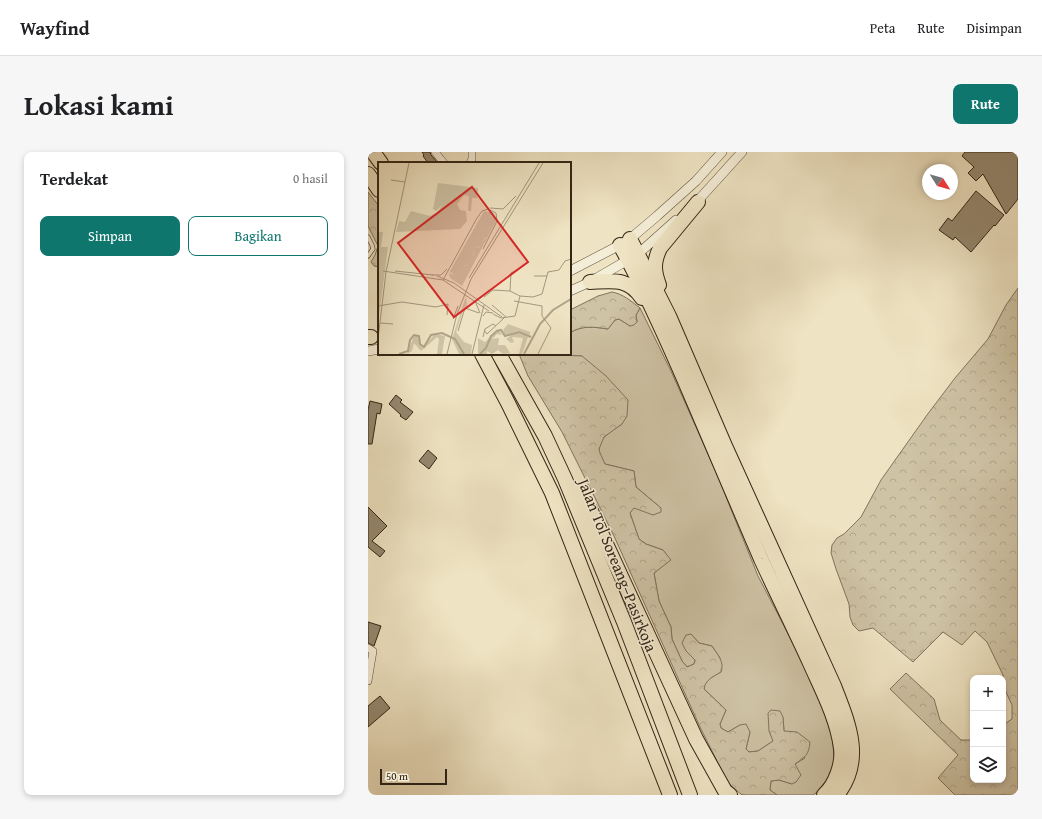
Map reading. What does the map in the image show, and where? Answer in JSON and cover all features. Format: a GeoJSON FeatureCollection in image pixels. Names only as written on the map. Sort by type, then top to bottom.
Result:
{"type":"FeatureCollection","features":[{"type":"Feature","properties":{"kind":"highway"},"geometry":{"type":"LineString","coordinates":[[373,152],[380,162]]}},
{"type":"Feature","properties":{"kind":"highway"},"geometry":{"type":"LineString","coordinates":[[368,174],[378,189]]}},
{"type":"Feature","properties":{"kind":"highway"},"geometry":{"type":"LineString","coordinates":[[698,202],[660,248],[657,254],[655,272],[664,320],[762,560],[824,695],[833,719],[841,749],[841,760],[835,780],[827,793],[824,795]]}},
{"type":"Feature","properties":{"kind":"highway"},"geometry":{"type":"LineString","coordinates":[[625,242],[724,446],[828,672],[847,719],[852,740],[852,761],[847,778],[837,795]]}},
{"type":"Feature","properties":{"kind":"highway"},"geometry":{"type":"LineString","coordinates":[[590,282],[616,281],[630,285],[664,320]]}},
{"type":"Feature","properties":{"kind":"highway"},"geometry":{"type":"LineString","coordinates":[[483,355],[552,493],[670,795]]}},
{"type":"Feature","properties":{"kind":"highway","name":"Jalan Tol Soreang–Pasirkoja"},"geometry":{"type":"LineString","coordinates":[[500,355],[545,436],[565,479],[624,622],[690,795]]}},
{"type":"Feature","properties":{"kind":"highway"},"geometry":{"type":"LineString","coordinates":[[565,479],[590,509],[696,739],[725,790],[730,795]]}},
{"type":"Feature","properties":{"kind":"street"},"geometry":{"type":"LineString","coordinates":[[435,152],[443,162]]}},
{"type":"Feature","properties":{"kind":"street"},"geometry":{"type":"LineString","coordinates":[[471,162],[472,152]]}},
{"type":"Feature","properties":{"kind":"street"},"geometry":{"type":"LineString","coordinates":[[571,270],[625,242],[696,181],[722,152]]}},
{"type":"Feature","properties":{"kind":"street"},"geometry":{"type":"LineString","coordinates":[[571,291],[590,282],[633,257],[698,202],[742,152]]}},
{"type":"Feature","properties":{"kind":"street"},"geometry":{"type":"LineString","coordinates":[[368,351],[378,349]]}},
{"type":"Feature","properties":{"kind":"street"},"geometry":{"type":"LineString","coordinates":[[368,648],[373,651],[368,681]]}},
{"type":"Feature","properties":{"kind":"lane"},"geometry":{"type":"LineString","coordinates":[[368,237],[373,249],[368,256]]}},
{"type":"Feature","properties":{"kind":"green space"},"geometry":{"type":"Polygon","coordinates":[[[368,192],[378,205],[378,246],[368,226],[368,192]]]}},
{"type":"Feature","properties":{"kind":"green space"},"geometry":{"type":"Polygon","coordinates":[[[378,246],[378,267],[374,266],[371,262],[378,246]]]}},
{"type":"Feature","properties":{"kind":"green space"},"geometry":{"type":"Polygon","coordinates":[[[1018,288],[1018,792],[1016,795],[955,795],[938,778],[958,755],[890,689],[906,673],[934,699],[940,720],[961,740],[970,740],[970,783],[1006,783],[1006,723],[1012,719],[1012,705],[1006,692],[1006,675],[1003,675],[987,642],[975,631],[962,645],[943,632],[913,662],[873,628],[859,631],[853,625],[850,617],[849,604],[831,553],[832,545],[837,538],[844,534],[861,517],[881,480],[927,415],[955,378],[988,339],[1006,305],[1018,288]]]}},
{"type":"Feature","properties":{"kind":"green space"},"geometry":{"type":"Polygon","coordinates":[[[612,292],[630,300],[640,308],[636,315],[637,322],[630,326],[619,319],[615,320],[608,329],[593,327],[574,330],[571,332],[571,310],[598,296],[612,292]]]}},
{"type":"Feature","properties":{"kind":"green space"},"geometry":{"type":"Polygon","coordinates":[[[640,308],[671,371],[716,472],[758,576],[810,676],[832,726],[834,760],[832,772],[827,780],[813,795],[777,795],[770,790],[771,781],[779,780],[792,784],[795,764],[805,758],[784,731],[783,718],[773,741],[758,751],[749,752],[746,749],[750,732],[740,725],[728,732],[721,728],[720,724],[726,710],[704,689],[704,686],[708,681],[721,672],[720,658],[712,646],[699,643],[691,634],[686,651],[695,660],[694,664],[687,667],[682,661],[672,639],[671,627],[659,601],[654,573],[670,560],[663,550],[646,544],[639,539],[630,513],[634,507],[661,508],[636,487],[634,471],[605,464],[599,452],[601,441],[607,434],[622,424],[582,356],[560,355],[571,355],[571,332],[574,330],[588,327],[608,329],[615,320],[619,319],[630,326],[637,322],[636,315],[640,308]]]}},
{"type":"Feature","properties":{"kind":"green space"},"geometry":{"type":"Polygon","coordinates":[[[519,355],[582,356],[606,376],[628,400],[627,416],[622,424],[604,437],[599,449],[605,464],[634,471],[636,487],[661,508],[661,512],[653,515],[634,508],[630,513],[639,539],[646,544],[663,550],[671,560],[654,573],[659,601],[671,627],[672,639],[682,661],[687,667],[694,664],[695,660],[686,651],[682,643],[686,635],[691,634],[699,643],[712,646],[720,658],[722,668],[721,672],[706,683],[704,689],[726,710],[720,724],[721,728],[728,732],[740,725],[746,724],[750,732],[746,749],[749,752],[758,751],[773,741],[769,731],[768,713],[771,710],[780,711],[783,717],[784,731],[797,732],[810,742],[809,750],[806,755],[795,764],[801,775],[796,782],[792,784],[779,780],[771,781],[770,790],[777,795],[742,795],[728,783],[700,727],[614,536],[562,432],[528,376],[519,355]]]}},
{"type":"Feature","properties":{"kind":"building"},"geometry":{"type":"Polygon","coordinates":[[[422,152],[430,152],[437,162],[427,162],[423,156],[424,155],[422,152]]]}},
{"type":"Feature","properties":{"kind":"building"},"geometry":{"type":"Polygon","coordinates":[[[965,152],[1018,152],[1018,199],[1006,214],[983,174],[976,181],[968,173],[974,167],[962,156],[965,152]]]}},
{"type":"Feature","properties":{"kind":"building"},"geometry":{"type":"Polygon","coordinates":[[[976,191],[1004,215],[971,252],[955,237],[953,240],[939,230],[948,218],[952,221],[976,191]]]}},
{"type":"Feature","properties":{"kind":"building"},"geometry":{"type":"Polygon","coordinates":[[[396,395],[402,400],[400,402],[413,412],[406,420],[389,404],[396,395]]]}},
{"type":"Feature","properties":{"kind":"building"},"geometry":{"type":"Polygon","coordinates":[[[370,401],[382,404],[380,414],[377,413],[372,444],[368,444],[368,410],[370,401]]]}},
{"type":"Feature","properties":{"kind":"building"},"geometry":{"type":"Polygon","coordinates":[[[428,450],[437,458],[429,469],[419,461],[428,450]]]}},
{"type":"Feature","properties":{"kind":"building"},"geometry":{"type":"Polygon","coordinates":[[[368,507],[387,526],[372,541],[385,551],[380,557],[368,547],[368,507]]]}},
{"type":"Feature","properties":{"kind":"building"},"geometry":{"type":"Polygon","coordinates":[[[368,622],[381,626],[374,646],[368,643],[368,622]]]}},
{"type":"Feature","properties":{"kind":"building"},"geometry":{"type":"Polygon","coordinates":[[[380,696],[390,708],[368,727],[368,706],[380,696]]]}}]}
